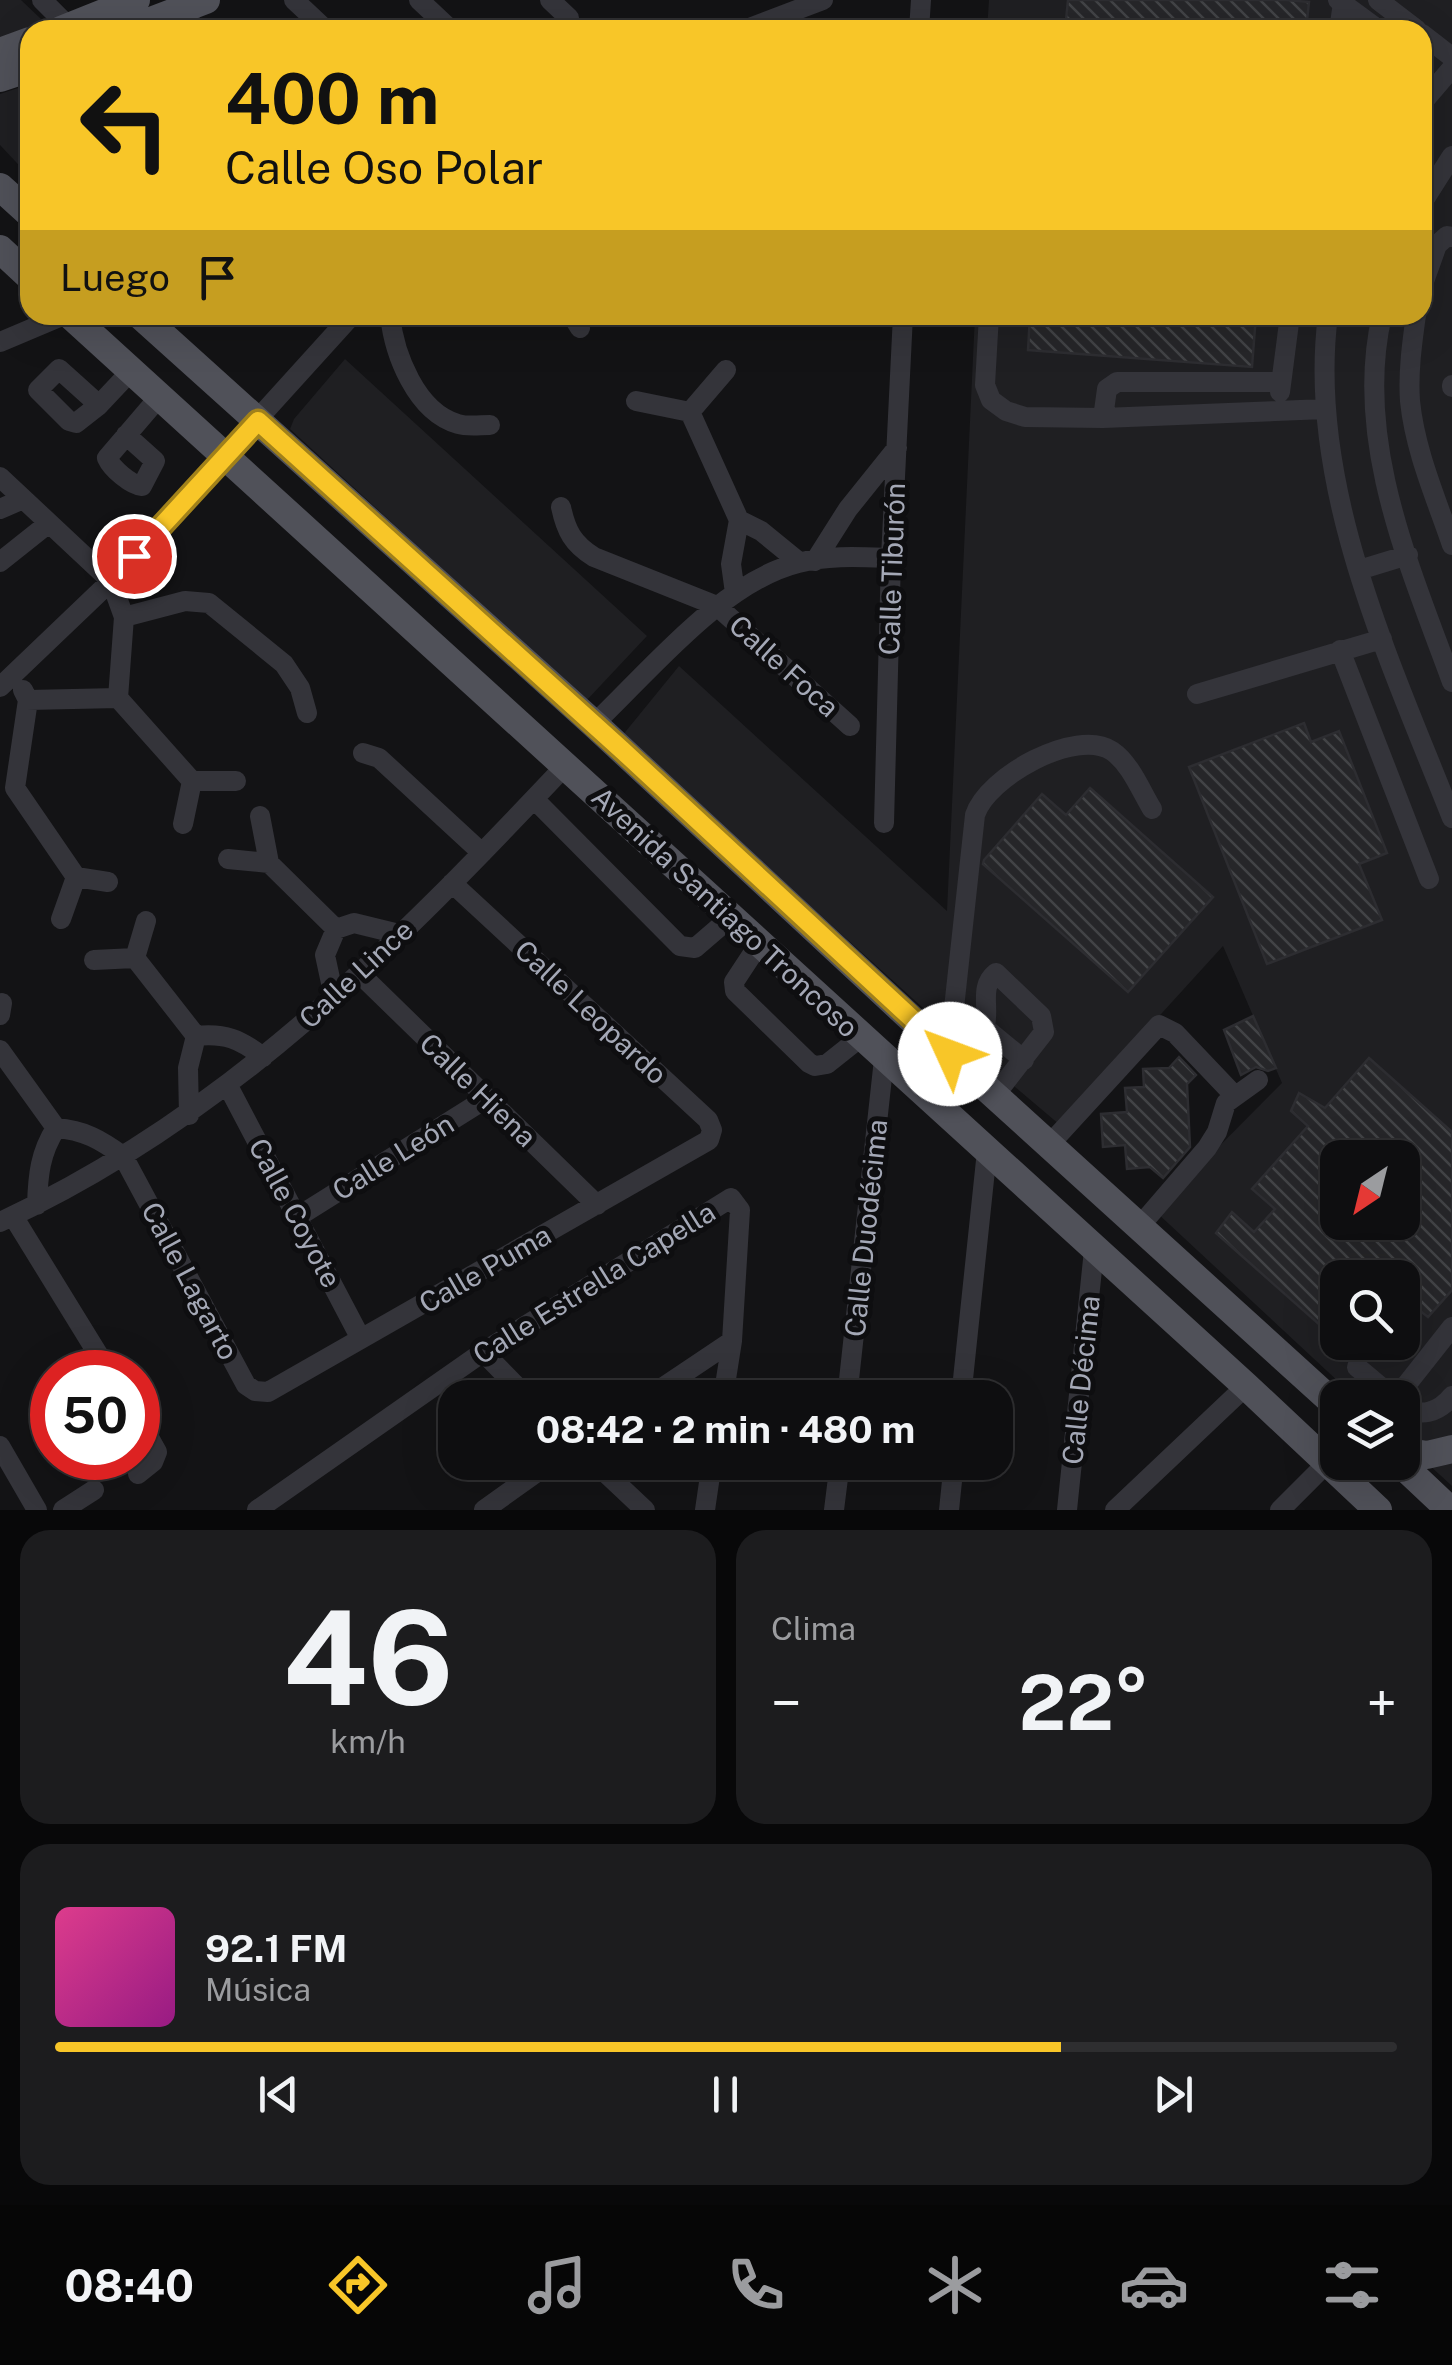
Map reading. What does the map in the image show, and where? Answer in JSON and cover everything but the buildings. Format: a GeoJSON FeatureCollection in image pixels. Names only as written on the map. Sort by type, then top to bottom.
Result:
{"type":"FeatureCollection","features":[{"type":"Feature","properties":{"kind":"main road"},"geometry":{"type":"LineString","coordinates":[[88,20],[136,0]]}},
{"type":"Feature","properties":{"kind":"main road"},"geometry":{"type":"LineString","coordinates":[[189,20],[206,0]]}},
{"type":"Feature","properties":{"kind":"main road"},"geometry":{"type":"LineString","coordinates":[[0,187],[20,205]]}},
{"type":"Feature","properties":{"kind":"main road"},"geometry":{"type":"LineString","coordinates":[[0,249],[20,268]]}},
{"type":"Feature","properties":{"kind":"main road","name":"Avenida Santiago Troncoso"},"geometry":{"type":"LineString","coordinates":[[79,325],[227,455],[1320,1455]]}},
{"type":"Feature","properties":{"kind":"main road","name":"Avenida Santiago Troncoso"},"geometry":{"type":"LineString","coordinates":[[151,325],[594,724],[955,1060],[1320,1390]]}},
{"type":"Feature","properties":{"kind":"main road"},"geometry":{"type":"LineString","coordinates":[[1420,1453],[1452,1449]]}},
{"type":"Feature","properties":{"kind":"main road","name":"Avenida Santiago Troncoso"},"geometry":{"type":"LineString","coordinates":[[1347,1480],[1378,1510]]}},
{"type":"Feature","properties":{"kind":"main road"},"geometry":{"type":"LineString","coordinates":[[1419,1480],[1443,1501]]}},
{"type":"Feature","properties":{"kind":"street"},"geometry":{"type":"LineString","coordinates":[[42,0],[59,20]]}},
{"type":"Feature","properties":{"kind":"street"},"geometry":{"type":"LineString","coordinates":[[294,0],[315,20]]}},
{"type":"Feature","properties":{"kind":"street"},"geometry":{"type":"LineString","coordinates":[[419,0],[440,20]]}},
{"type":"Feature","properties":{"kind":"street"},"geometry":{"type":"LineString","coordinates":[[550,0],[569,18]]}},
{"type":"Feature","properties":{"kind":"street"},"geometry":{"type":"LineString","coordinates":[[770,20],[823,0]]}},
{"type":"Feature","properties":{"kind":"street"},"geometry":{"type":"LineString","coordinates":[[1378,0],[1404,20]]}},
{"type":"Feature","properties":{"kind":"street"},"geometry":{"type":"LineString","coordinates":[[1341,2],[1365,20]]}},
{"type":"Feature","properties":{"kind":"street"},"geometry":{"type":"LineString","coordinates":[[1432,41],[1452,57]]}},
{"type":"Feature","properties":{"kind":"street"},"geometry":{"type":"LineString","coordinates":[[1432,92],[1452,68]]}},
{"type":"Feature","properties":{"kind":"street"},"geometry":{"type":"LineString","coordinates":[[1432,188],[1452,156]]}},
{"type":"Feature","properties":{"kind":"street"},"geometry":{"type":"LineString","coordinates":[[1432,259],[1437,245],[1447,236],[1452,237]]}},
{"type":"Feature","properties":{"kind":"street"},"geometry":{"type":"LineString","coordinates":[[0,342],[42,325]]}},
{"type":"Feature","properties":{"kind":"street"},"geometry":{"type":"LineString","coordinates":[[118,698],[28,700],[8,681],[111,581],[343,325]]}},
{"type":"Feature","properties":{"kind":"street"},"geometry":{"type":"LineString","coordinates":[[392,325],[401,362],[418,392],[445,419],[462,426],[490,425]]}},
{"type":"Feature","properties":{"kind":"street","name":"Calle Tiburón"},"geometry":{"type":"LineString","coordinates":[[884,823],[902,325]]}},
{"type":"Feature","properties":{"kind":"street"},"geometry":{"type":"LineString","coordinates":[[988,325],[985,385],[991,400],[1006,411],[1025,417],[1325,410]]}},
{"type":"Feature","properties":{"kind":"street"},"geometry":{"type":"LineString","coordinates":[[1280,410],[1289,325]]}},
{"type":"Feature","properties":{"kind":"street"},"geometry":{"type":"LineString","coordinates":[[1327,325],[1323,354],[1325,410],[1338,489],[1382,639],[1452,818]]}},
{"type":"Feature","properties":{"kind":"street"},"geometry":{"type":"LineString","coordinates":[[1381,325],[1374,378],[1383,476],[1431,624],[1446,649],[1452,682]]}},
{"type":"Feature","properties":{"kind":"street"},"geometry":{"type":"LineString","coordinates":[[1414,325],[1410,402],[1420,452],[1452,545]]}},
{"type":"Feature","properties":{"kind":"street"},"geometry":{"type":"LineString","coordinates":[[690,412],[726,370]]}},
{"type":"Feature","properties":{"kind":"street"},"geometry":{"type":"LineString","coordinates":[[99,405],[132,371]]}},
{"type":"Feature","properties":{"kind":"street"},"geometry":{"type":"LineString","coordinates":[[1103,418],[1107,388],[1117,382],[1280,382]]}},
{"type":"Feature","properties":{"kind":"street"},"geometry":{"type":"LineString","coordinates":[[126,435],[160,396]]}},
{"type":"Feature","properties":{"kind":"street"},"geometry":{"type":"LineString","coordinates":[[636,401],[690,412]]}},
{"type":"Feature","properties":{"kind":"street"},"geometry":{"type":"LineString","coordinates":[[690,412],[738,520],[731,564],[736,592]]}},
{"type":"Feature","properties":{"kind":"street"},"geometry":{"type":"LineString","coordinates":[[807,562],[896,448]]}},
{"type":"Feature","properties":{"kind":"street"},"geometry":{"type":"LineString","coordinates":[[0,477],[111,581],[124,617],[118,698],[192,781],[236,782]]}},
{"type":"Feature","properties":{"kind":"street"},"geometry":{"type":"LineString","coordinates":[[0,510],[23,499]]}},
{"type":"Feature","properties":{"kind":"street"},"geometry":{"type":"LineString","coordinates":[[561,507],[566,528],[577,546],[594,557],[717,606]]}},
{"type":"Feature","properties":{"kind":"street"},"geometry":{"type":"LineString","coordinates":[[738,520],[807,562]]}},
{"type":"Feature","properties":{"kind":"street"},"geometry":{"type":"LineString","coordinates":[[0,562],[49,523]]}},
{"type":"Feature","properties":{"kind":"street"},"geometry":{"type":"LineString","coordinates":[[1359,570],[1408,556]]}},
{"type":"Feature","properties":{"kind":"street"},"geometry":{"type":"LineString","coordinates":[[594,724],[717,606],[761,577],[807,562],[891,558]]}},
{"type":"Feature","properties":{"kind":"street"},"geometry":{"type":"LineString","coordinates":[[124,617],[185,602],[209,604],[284,664],[300,688],[307,713]]}},
{"type":"Feature","properties":{"kind":"street","name":"Calle Foca"},"geometry":{"type":"LineString","coordinates":[[717,606],[850,726]]}},
{"type":"Feature","properties":{"kind":"street"},"geometry":{"type":"LineString","coordinates":[[1431,624],[1452,617]]}},
{"type":"Feature","properties":{"kind":"street"},"geometry":{"type":"LineString","coordinates":[[1197,694],[1382,639]]}},
{"type":"Feature","properties":{"kind":"street"},"geometry":{"type":"LineString","coordinates":[[1340,650],[1430,879]]}},
{"type":"Feature","properties":{"kind":"street"},"geometry":{"type":"LineString","coordinates":[[28,700],[7,787],[76,877],[108,882]]}},
{"type":"Feature","properties":{"kind":"street"},"geometry":{"type":"LineString","coordinates":[[955,1060],[975,815],[985,795],[1020,768],[1078,744],[1094,743],[1112,751],[1126,766],[1152,809]]}},
{"type":"Feature","properties":{"kind":"street"},"geometry":{"type":"LineString","coordinates":[[363,752],[379,758],[482,853]]}},
{"type":"Feature","properties":{"kind":"street","name":"Calle Lince"},"geometry":{"type":"LineString","coordinates":[[6,1219],[123,1156],[188,1115],[264,1057],[360,974],[566,765]]}},
{"type":"Feature","properties":{"kind":"street"},"geometry":{"type":"LineString","coordinates":[[183,824],[192,781]]}},
{"type":"Feature","properties":{"kind":"street"},"geometry":{"type":"LineString","coordinates":[[534,799],[680,946],[695,948],[731,917]]}},
{"type":"Feature","properties":{"kind":"street"},"geometry":{"type":"LineString","coordinates":[[260,816],[269,863],[336,929]]}},
{"type":"Feature","properties":{"kind":"street"},"geometry":{"type":"LineString","coordinates":[[228,859],[269,863]]}},
{"type":"Feature","properties":{"kind":"street"},"geometry":{"type":"LineString","coordinates":[[62,919],[76,877]]}},
{"type":"Feature","properties":{"kind":"street","name":"Calle Leopardo"},"geometry":{"type":"LineString","coordinates":[[452,883],[708,1120],[712,1130],[702,1146]]}},
{"type":"Feature","properties":{"kind":"street"},"geometry":{"type":"LineString","coordinates":[[135,958],[146,921]]}},
{"type":"Feature","properties":{"kind":"street"},"geometry":{"type":"LineString","coordinates":[[334,997],[325,954],[336,929],[354,923],[370,924],[399,934]]}},
{"type":"Feature","properties":{"kind":"street"},"geometry":{"type":"LineString","coordinates":[[759,944],[734,982],[735,991],[809,1063],[827,1064],[861,1037]]}},
{"type":"Feature","properties":{"kind":"street"},"geometry":{"type":"LineString","coordinates":[[94,960],[135,958]]}},
{"type":"Feature","properties":{"kind":"street"},"geometry":{"type":"LineString","coordinates":[[135,958],[196,1036]]}},
{"type":"Feature","properties":{"kind":"street"},"geometry":{"type":"LineString","coordinates":[[955,1060],[985,1028],[986,988],[996,973],[1042,1016],[1044,1024],[1042,1038],[995,1095]]}},
{"type":"Feature","properties":{"kind":"street","name":"Calle Hiena"},"geometry":{"type":"LineString","coordinates":[[360,974],[597,1205]]}},
{"type":"Feature","properties":{"kind":"street"},"geometry":{"type":"LineString","coordinates":[[1049,1145],[1159,1024],[1174,1034],[1234,1096]]}},
{"type":"Feature","properties":{"kind":"street"},"geometry":{"type":"LineString","coordinates":[[985,1028],[1024,1060]]}},
{"type":"Feature","properties":{"kind":"street"},"geometry":{"type":"LineString","coordinates":[[196,1036],[238,1038],[264,1057]]}},
{"type":"Feature","properties":{"kind":"street"},"geometry":{"type":"LineString","coordinates":[[188,1115],[188,1068],[196,1036]]}},
{"type":"Feature","properties":{"kind":"street"},"geometry":{"type":"LineString","coordinates":[[0,1050],[56,1128]]}},
{"type":"Feature","properties":{"kind":"street","name":"Calle Duodécima"},"geometry":{"type":"LineString","coordinates":[[849,1380],[884,1059]]}},
{"type":"Feature","properties":{"kind":"street"},"geometry":{"type":"LineString","coordinates":[[1139,1227],[1207,1148],[1218,1132],[1222,1110],[1234,1096],[1258,1080]]}},
{"type":"Feature","properties":{"kind":"street","name":"Calle Coyote"},"geometry":{"type":"LineString","coordinates":[[228,1086],[361,1339]]}},
{"type":"Feature","properties":{"kind":"street","name":"Calle León"},"geometry":{"type":"LineString","coordinates":[[299,1216],[487,1098]]}},
{"type":"Feature","properties":{"kind":"street"},"geometry":{"type":"LineString","coordinates":[[56,1128],[75,1129],[98,1137],[123,1156]]}},
{"type":"Feature","properties":{"kind":"street"},"geometry":{"type":"LineString","coordinates":[[38,1204],[38,1165],[56,1128]]}},
{"type":"Feature","properties":{"kind":"street","name":"Calle Puma"},"geometry":{"type":"LineString","coordinates":[[268,1392],[702,1146]]}},
{"type":"Feature","properties":{"kind":"street"},"geometry":{"type":"LineString","coordinates":[[963,1380],[987,1151]]}},
{"type":"Feature","properties":{"kind":"street","name":"Calle Lagarto"},"geometry":{"type":"LineString","coordinates":[[123,1156],[246,1385],[268,1392]]}},
{"type":"Feature","properties":{"kind":"street","name":"Calle Estrella Capella"},"geometry":{"type":"LineString","coordinates":[[257,1510],[482,1352],[726,1199],[735,1200],[740,1210],[732,1340]]}},
{"type":"Feature","properties":{"kind":"street"},"geometry":{"type":"LineString","coordinates":[[6,1219],[95,1350]]}},
{"type":"Feature","properties":{"kind":"street","name":"Calle Décima"},"geometry":{"type":"LineString","coordinates":[[1067,1510],[1094,1250]]}},
{"type":"Feature","properties":{"kind":"street"},"geometry":{"type":"LineString","coordinates":[[1409,1380],[1452,1327]]}},
{"type":"Feature","properties":{"kind":"street"},"geometry":{"type":"LineString","coordinates":[[673,1380],[732,1340]]}},
{"type":"Feature","properties":{"kind":"street"},"geometry":{"type":"LineString","coordinates":[[726,1380],[732,1340]]}},
{"type":"Feature","properties":{"kind":"street"},"geometry":{"type":"LineString","coordinates":[[482,1352],[510,1380]]}},
{"type":"Feature","properties":{"kind":"street"},"geometry":{"type":"LineString","coordinates":[[1357,1368],[1372,1380]]}},
{"type":"Feature","properties":{"kind":"street"},"geometry":{"type":"LineString","coordinates":[[1115,1510],[1246,1386]]}},
{"type":"Feature","properties":{"kind":"street"},"geometry":{"type":"LineString","coordinates":[[1420,1412],[1434,1411],[1452,1396]]}},
{"type":"Feature","properties":{"kind":"street"},"geometry":{"type":"LineString","coordinates":[[0,1446],[37,1510]]}},
{"type":"Feature","properties":{"kind":"street"},"geometry":{"type":"LineString","coordinates":[[1280,1510],[1320,1470]]}},
{"type":"Feature","properties":{"kind":"street"},"geometry":{"type":"LineString","coordinates":[[484,1510],[526,1480]]}},
{"type":"Feature","properties":{"kind":"street"},"geometry":{"type":"LineString","coordinates":[[613,1480],[644,1510]]}},
{"type":"Feature","properties":{"kind":"street"},"geometry":{"type":"LineString","coordinates":[[704,1510],[709,1480]]}},
{"type":"Feature","properties":{"kind":"street"},"geometry":{"type":"LineString","coordinates":[[834,1510],[838,1480]]}},
{"type":"Feature","properties":{"kind":"street"},"geometry":{"type":"LineString","coordinates":[[949,1510],[952,1480]]}},
{"type":"Feature","properties":{"kind":"street"},"geometry":{"type":"LineString","coordinates":[[63,1510],[94,1490]]}},
{"type":"Feature","properties":{"kind":"shaded area"},"geometry":{"type":"Polygon","coordinates":[[[0,0],[21,0],[41,19],[20,20],[20,32],[0,39],[0,0]]]}},
{"type":"Feature","properties":{"kind":"shaded area"},"geometry":{"type":"Polygon","coordinates":[[[989,0],[1452,0],[1452,1486],[1420,1457],[1420,1380],[1337,1380],[1155,1211],[1282,1083],[1223,946],[1060,1125],[942,1025],[622,736],[679,666],[947,911],[975,325],[1432,325],[1432,20],[988,20],[989,0]]]}},
{"type":"Feature","properties":{"kind":"shaded area"},"geometry":{"type":"Polygon","coordinates":[[[20,87],[20,166],[0,145],[0,94],[20,87]]]}},
{"type":"Feature","properties":{"kind":"shaded area"},"geometry":{"type":"Polygon","coordinates":[[[345,359],[647,636],[586,701],[290,429],[294,419],[345,359]]]}},
{"type":"Feature","properties":{"kind":"route"},"geometry":{"type":"LineString","coordinates":[[134,556],[258,421],[950,1054]]}}]}
